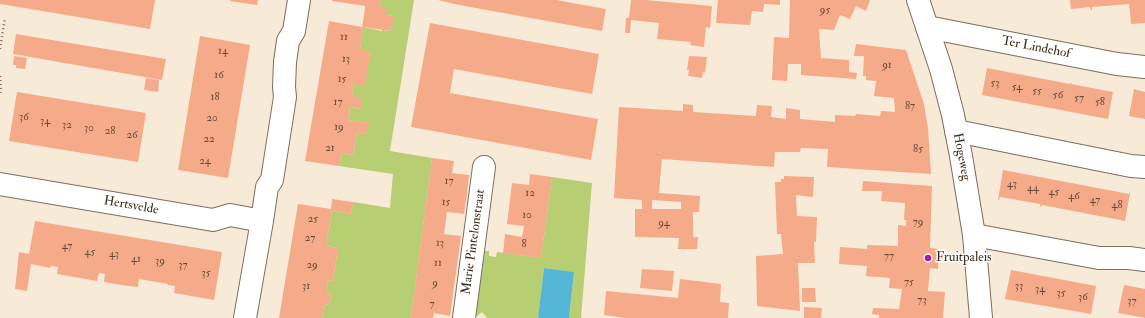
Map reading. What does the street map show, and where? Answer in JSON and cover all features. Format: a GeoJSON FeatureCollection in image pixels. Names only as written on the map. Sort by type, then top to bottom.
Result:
{"type":"FeatureCollection","features":[{"type":"Feature","properties":{"kind":"street"},"geometry":{"type":"LineString","coordinates":[[245,318],[267,187],[272,180],[285,97],[285,62],[288,41],[294,31],[299,0]]}},
{"type":"Feature","properties":{"kind":"street","name":"Hogeweg"},"geometry":{"type":"LineString","coordinates":[[918,0],[941,69],[956,131],[968,192],[974,235],[981,318]]}},
{"type":"Feature","properties":{"kind":"street","name":"Ter Lindehof"},"geometry":{"type":"LineString","coordinates":[[927,28],[1117,64],[1145,67]]}},
{"type":"Feature","properties":{"kind":"street"},"geometry":{"type":"LineString","coordinates":[[956,131],[1145,167]]}},
{"type":"Feature","properties":{"kind":"street","name":"Marie Pintelonstraat"},"geometry":{"type":"LineString","coordinates":[[464,318],[484,167]]}},
{"type":"Feature","properties":{"kind":"street","name":"Hertsvelde"},"geometry":{"type":"LineString","coordinates":[[0,184],[213,220],[230,215],[262,221]]}},
{"type":"Feature","properties":{"kind":"street"},"geometry":{"type":"LineString","coordinates":[[974,235],[1099,258],[1129,258],[1145,260]]}},
{"type":"Feature","properties":{"kind":"path"},"geometry":{"type":"LineString","coordinates":[[0,49],[5,18]]}},
{"type":"Feature","properties":{"kind":"path"},"geometry":{"type":"LineString","coordinates":[[0,76],[0,95]]}},
{"type":"Feature","properties":{"kind":"green space"},"geometry":{"type":"Polygon","coordinates":[[[381,0],[414,0],[390,151],[432,158],[411,318],[322,318],[324,304],[329,305],[331,294],[326,293],[328,280],[333,281],[338,248],[326,246],[332,210],[351,214],[353,202],[390,208],[393,174],[339,166],[342,153],[353,155],[357,132],[367,134],[368,123],[348,120],[350,107],[360,109],[352,96],[354,84],[365,85],[370,52],[360,50],[363,27],[382,31],[391,31],[393,16],[386,15],[380,7],[381,0]]]}},
{"type":"Feature","properties":{"kind":"green space"},"geometry":{"type":"Polygon","coordinates":[[[552,177],[592,183],[581,318],[569,318],[574,272],[544,268],[538,318],[487,318],[482,312],[477,316],[475,313],[483,251],[489,251],[489,256],[496,257],[497,252],[541,258],[552,177]]]}},
{"type":"Feature","properties":{"kind":"water"},"geometry":{"type":"Polygon","coordinates":[[[544,268],[574,272],[569,318],[538,318],[544,268]]]}},
{"type":"Feature","properties":{"kind":"building"},"geometry":{"type":"Polygon","coordinates":[[[0,0],[155,0],[150,29],[0,4],[0,0]]]}},
{"type":"Feature","properties":{"kind":"building"},"geometry":{"type":"Polygon","coordinates":[[[230,0],[258,0],[257,5],[230,0]]]}},
{"type":"Feature","properties":{"kind":"building"},"geometry":{"type":"Polygon","coordinates":[[[332,0],[381,0],[380,7],[387,8],[386,15],[394,16],[391,31],[363,27],[360,50],[370,51],[367,75],[365,86],[354,84],[352,96],[362,98],[361,109],[350,107],[348,120],[369,123],[367,134],[357,132],[353,155],[342,153],[339,166],[305,161],[329,21],[362,27],[364,16],[365,6],[332,0]]]}},
{"type":"Feature","properties":{"kind":"building"},"geometry":{"type":"Polygon","coordinates":[[[438,0],[556,0],[606,9],[602,31],[438,0]]]}},
{"type":"Feature","properties":{"kind":"building"},"geometry":{"type":"Polygon","coordinates":[[[631,0],[712,6],[710,28],[706,27],[704,47],[690,45],[691,42],[657,39],[659,23],[631,20],[630,33],[625,33],[626,18],[629,18],[631,0]]]}},
{"type":"Feature","properties":{"kind":"building"},"geometry":{"type":"Polygon","coordinates":[[[718,0],[780,0],[780,5],[764,4],[763,12],[752,11],[750,25],[716,23],[718,0]]]}},
{"type":"Feature","properties":{"kind":"building"},"geometry":{"type":"Polygon","coordinates":[[[790,0],[870,0],[866,11],[856,6],[850,19],[840,15],[834,30],[819,29],[821,58],[849,60],[849,72],[857,73],[856,79],[801,75],[801,64],[788,64],[787,81],[772,80],[774,37],[789,38],[790,0]]]}},
{"type":"Feature","properties":{"kind":"building"},"geometry":{"type":"Polygon","coordinates":[[[1070,0],[1145,0],[1145,23],[1131,24],[1129,4],[1092,7],[1092,10],[1090,7],[1071,9],[1070,0]]]}},
{"type":"Feature","properties":{"kind":"building"},"geometry":{"type":"Polygon","coordinates":[[[430,23],[599,54],[592,94],[454,69],[450,93],[598,119],[591,160],[411,127],[430,23]]]}},
{"type":"Feature","properties":{"kind":"building"},"geometry":{"type":"Polygon","coordinates":[[[16,34],[166,59],[162,80],[13,54],[16,34]]]}},
{"type":"Feature","properties":{"kind":"building"},"geometry":{"type":"Polygon","coordinates":[[[200,36],[250,45],[228,178],[178,170],[200,36]]]}},
{"type":"Feature","properties":{"kind":"building"},"geometry":{"type":"Polygon","coordinates":[[[856,44],[906,50],[924,104],[928,128],[931,174],[827,167],[828,149],[801,148],[800,152],[775,152],[774,167],[662,159],[659,193],[700,196],[699,212],[693,212],[693,237],[698,237],[697,249],[678,249],[679,238],[635,237],[635,209],[642,209],[642,200],[614,198],[619,107],[683,111],[683,104],[693,105],[693,112],[756,116],[757,105],[772,106],[771,117],[786,119],[786,108],[800,110],[800,119],[835,122],[835,115],[855,116],[856,114],[880,116],[881,111],[895,112],[894,98],[874,96],[876,81],[866,80],[866,76],[863,76],[864,56],[854,56],[856,44]],[[652,200],[652,209],[681,209],[681,202],[652,200]]]}},
{"type":"Feature","properties":{"kind":"building"},"geometry":{"type":"Polygon","coordinates":[[[14,56],[27,58],[25,69],[16,68],[16,65],[13,65],[14,56]]]}},
{"type":"Feature","properties":{"kind":"building"},"geometry":{"type":"Polygon","coordinates":[[[689,56],[707,57],[705,73],[703,72],[702,78],[688,76],[689,70],[687,70],[689,56]]]}},
{"type":"Feature","properties":{"kind":"building"},"geometry":{"type":"Polygon","coordinates":[[[987,68],[1113,92],[1108,119],[982,95],[987,68]]]}},
{"type":"Feature","properties":{"kind":"building"},"geometry":{"type":"Polygon","coordinates":[[[146,78],[159,80],[158,92],[144,90],[146,78]]]}},
{"type":"Feature","properties":{"kind":"building"},"geometry":{"type":"Polygon","coordinates":[[[1134,89],[1145,92],[1145,119],[1129,116],[1134,89]]]}},
{"type":"Feature","properties":{"kind":"building"},"geometry":{"type":"Polygon","coordinates":[[[17,92],[146,113],[138,162],[9,141],[17,92]]]}},
{"type":"Feature","properties":{"kind":"building"},"geometry":{"type":"Polygon","coordinates":[[[432,158],[454,161],[452,173],[469,175],[467,194],[464,214],[447,212],[444,234],[461,236],[450,316],[434,313],[433,318],[411,318],[432,158]]]}},
{"type":"Feature","properties":{"kind":"building"},"geometry":{"type":"Polygon","coordinates":[[[1003,170],[1129,194],[1129,192],[1130,193],[1125,221],[1042,205],[1041,207],[1040,204],[1000,197],[998,200],[1003,170]]]}},
{"type":"Feature","properties":{"kind":"building"},"geometry":{"type":"Polygon","coordinates":[[[530,174],[552,177],[541,258],[503,253],[505,234],[522,237],[524,226],[507,224],[512,183],[529,185],[530,174]]]}},
{"type":"Feature","properties":{"kind":"building"},"geometry":{"type":"Polygon","coordinates":[[[784,176],[814,177],[813,197],[796,195],[797,216],[817,217],[816,242],[814,242],[815,263],[798,263],[800,311],[757,306],[756,256],[783,254],[781,234],[777,234],[775,182],[781,182],[781,179],[784,179],[784,176]]]}},
{"type":"Feature","properties":{"kind":"building"},"geometry":{"type":"Polygon","coordinates":[[[863,181],[932,186],[930,248],[939,249],[938,269],[930,268],[928,291],[945,292],[943,318],[879,318],[879,315],[872,314],[873,308],[899,309],[902,289],[889,288],[890,278],[866,276],[867,266],[839,264],[840,247],[867,249],[867,245],[898,246],[898,225],[906,226],[906,220],[904,220],[905,203],[881,201],[882,191],[862,191],[863,181]]]}},
{"type":"Feature","properties":{"kind":"building"},"geometry":{"type":"Polygon","coordinates":[[[332,199],[353,202],[351,214],[332,210],[326,246],[338,248],[333,281],[328,280],[326,293],[331,294],[329,305],[324,304],[322,318],[279,318],[298,204],[331,209],[332,199]]]}},
{"type":"Feature","properties":{"kind":"building"},"geometry":{"type":"Polygon","coordinates":[[[35,221],[222,252],[214,300],[174,293],[175,286],[167,285],[168,284],[139,279],[138,287],[121,285],[104,282],[105,274],[99,273],[97,281],[57,274],[58,267],[51,266],[50,268],[31,264],[27,291],[15,289],[19,252],[29,254],[35,221]]]}},
{"type":"Feature","properties":{"kind":"building"},"geometry":{"type":"Polygon","coordinates":[[[642,269],[674,271],[672,291],[640,288],[642,269]]]}},
{"type":"Feature","properties":{"kind":"building"},"geometry":{"type":"Polygon","coordinates":[[[1011,270],[1096,286],[1091,314],[1005,299],[1011,270]]]}},
{"type":"Feature","properties":{"kind":"building"},"geometry":{"type":"Polygon","coordinates":[[[680,279],[721,284],[720,302],[729,303],[728,318],[625,318],[604,315],[606,291],[678,298],[680,279]]]}},
{"type":"Feature","properties":{"kind":"building"},"geometry":{"type":"Polygon","coordinates":[[[1124,285],[1145,289],[1145,318],[1118,313],[1124,285]]]}},
{"type":"Feature","properties":{"kind":"building"},"geometry":{"type":"Polygon","coordinates":[[[802,288],[815,288],[816,302],[802,302],[802,288]]]}},
{"type":"Feature","properties":{"kind":"building"},"geometry":{"type":"Polygon","coordinates":[[[804,307],[822,308],[821,318],[804,318],[804,307]]]}},
{"type":"Feature","properties":{"kind":"place","name":"Fruitpaleis"},"geometry":{"type":"Point","coordinates":[928,258]}}]}
